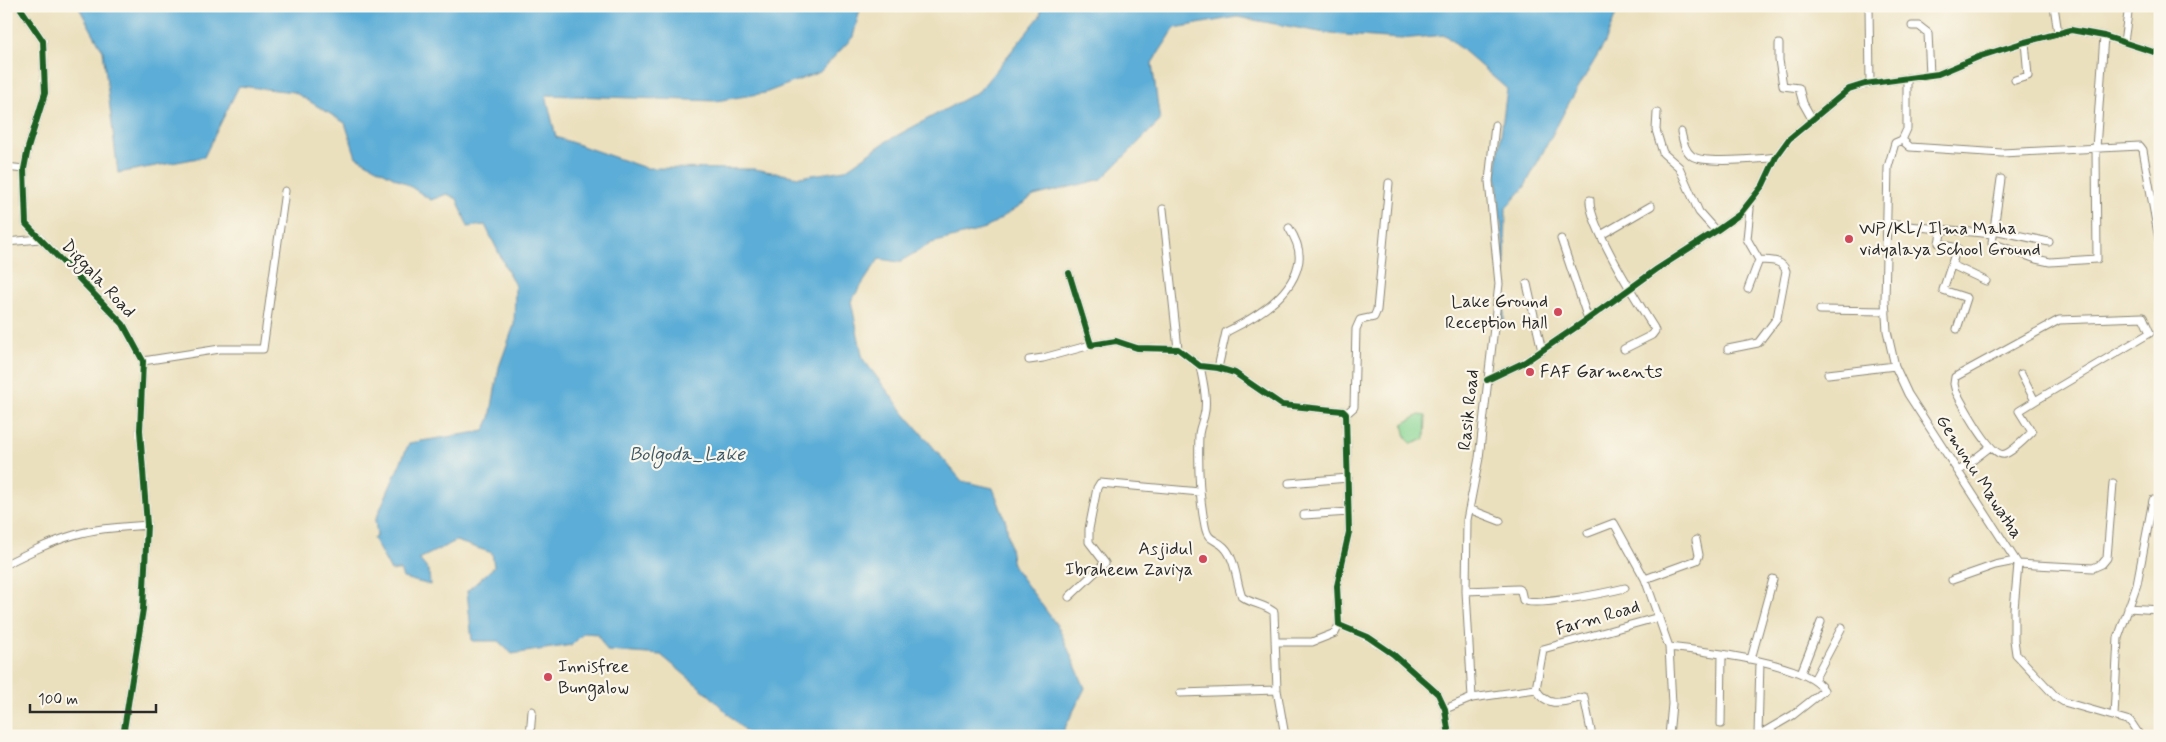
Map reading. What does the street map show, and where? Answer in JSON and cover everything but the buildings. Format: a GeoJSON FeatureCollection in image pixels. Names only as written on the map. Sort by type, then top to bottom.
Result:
{"type":"FeatureCollection","features":[{"type":"Feature","properties":{"kind":"street","name":"Diggala Road"},"geometry":{"type":"LineString","coordinates":[[19,6],[43,41],[45,93],[28,148],[24,169],[26,224],[122,324],[143,361]]}},
{"type":"Feature","properties":{"kind":"street"},"geometry":{"type":"LineString","coordinates":[[1869,6],[1870,83]]}},
{"type":"Feature","properties":{"kind":"street"},"geometry":{"type":"LineString","coordinates":[[2054,6],[2058,33]]}},
{"type":"Feature","properties":{"kind":"street"},"geometry":{"type":"LineString","coordinates":[[2124,42],[2129,6]]}},
{"type":"Feature","properties":{"kind":"street"},"geometry":{"type":"LineString","coordinates":[[1912,26],[1919,26],[1928,33],[1930,75]]}},
{"type":"Feature","properties":{"kind":"street"},"geometry":{"type":"LineString","coordinates":[[1487,380],[1525,362],[1542,351],[1657,269],[1740,214],[1763,185],[1776,157],[1790,139],[1849,89],[1870,83],[1930,75],[2025,42],[2058,33],[2078,31],[2104,36],[2160,54]]}},
{"type":"Feature","properties":{"kind":"street"},"geometry":{"type":"LineString","coordinates":[[2001,178],[1992,243],[1996,246],[2050,262],[2097,259],[2096,148],[2104,36]]}},
{"type":"Feature","properties":{"kind":"street"},"geometry":{"type":"LineString","coordinates":[[2015,80],[2028,76],[2025,42]]}},
{"type":"Feature","properties":{"kind":"street"},"geometry":{"type":"LineString","coordinates":[[1779,44],[1779,60],[1783,86],[1800,88],[1803,103],[1812,119]]}},
{"type":"Feature","properties":{"kind":"street","name":"Gemunu Mawatha"},"geometry":{"type":"LineString","coordinates":[[1907,78],[1907,129],[1902,140],[1895,143],[1888,166],[1886,311],[1895,366],[1908,394],[2017,562],[2014,617],[2016,654],[2056,697],[2064,702],[2130,721],[2140,736]]}},
{"type":"Feature","properties":{"kind":"street"},"geometry":{"type":"LineString","coordinates":[[1657,113],[1656,130],[1663,153],[1680,166],[1699,212],[1716,231]]}},
{"type":"Feature","properties":{"kind":"street","name":"Rasik Road"},"geometry":{"type":"LineString","coordinates":[[1472,698],[1466,591],[1467,520],[1479,458],[1499,284],[1489,181],[1495,125]]}},
{"type":"Feature","properties":{"kind":"street"},"geometry":{"type":"LineString","coordinates":[[1680,132],[1684,146],[1690,155],[1697,158],[1736,160],[1776,157]]}},
{"type":"Feature","properties":{"kind":"street"},"geometry":{"type":"LineString","coordinates":[[1902,140],[1910,147],[2002,153],[2140,146],[2143,150],[2160,245]]}},
{"type":"Feature","properties":{"kind":"street"},"geometry":{"type":"LineString","coordinates":[[6,167],[24,169]]}},
{"type":"Feature","properties":{"kind":"street"},"geometry":{"type":"LineString","coordinates":[[1346,414],[1354,408],[1356,329],[1360,320],[1374,317],[1376,310],[1389,183]]}},
{"type":"Feature","properties":{"kind":"street"},"geometry":{"type":"LineString","coordinates":[[123,736],[141,632],[147,525],[140,430],[143,361],[220,350],[263,349],[285,191]]}},
{"type":"Feature","properties":{"kind":"street"},"geometry":{"type":"LineString","coordinates":[[1590,200],[1589,209],[1601,235],[1655,331],[1624,349]]}},
{"type":"Feature","properties":{"kind":"street"},"geometry":{"type":"LineString","coordinates":[[1748,204],[1750,209],[1747,239],[1759,260]]}},
{"type":"Feature","properties":{"kind":"street"},"geometry":{"type":"LineString","coordinates":[[1601,235],[1651,206]]}},
{"type":"Feature","properties":{"kind":"street"},"geometry":{"type":"LineString","coordinates":[[1163,209],[1178,349]]}},
{"type":"Feature","properties":{"kind":"street"},"geometry":{"type":"LineString","coordinates":[[1887,224],[1994,232],[2049,242]]}},
{"type":"Feature","properties":{"kind":"street"},"geometry":{"type":"LineString","coordinates":[[1218,368],[1226,332],[1245,323],[1281,296],[1299,265],[1298,243],[1289,228]]}},
{"type":"Feature","properties":{"kind":"street"},"geometry":{"type":"LineString","coordinates":[[1942,229],[1939,243],[1957,248],[1943,290],[1967,298],[1957,329]]}},
{"type":"Feature","properties":{"kind":"street"},"geometry":{"type":"LineString","coordinates":[[6,242],[40,239]]}},
{"type":"Feature","properties":{"kind":"street"},"geometry":{"type":"LineString","coordinates":[[1562,239],[1588,319]]}},
{"type":"Feature","properties":{"kind":"street"},"geometry":{"type":"LineString","coordinates":[[1748,289],[1759,260]]}},
{"type":"Feature","properties":{"kind":"street"},"geometry":{"type":"LineString","coordinates":[[1728,349],[1758,344],[1777,318],[1786,271],[1784,266],[1778,261],[1759,260]]}},
{"type":"Feature","properties":{"kind":"street"},"geometry":{"type":"LineString","coordinates":[[1952,265],[1986,281]]}},
{"type":"Feature","properties":{"kind":"street"},"geometry":{"type":"LineString","coordinates":[[1069,273],[1091,345]]}},
{"type":"Feature","properties":{"kind":"street"},"geometry":{"type":"LineString","coordinates":[[1527,284],[1542,351]]}},
{"type":"Feature","properties":{"kind":"street"},"geometry":{"type":"LineString","coordinates":[[1820,310],[1886,311]]}},
{"type":"Feature","properties":{"kind":"street"},"geometry":{"type":"LineString","coordinates":[[2144,317],[2150,332],[2019,411],[2032,432],[2029,435],[2006,454],[2000,454],[1990,447],[1956,392],[1955,377],[2059,320],[2144,317]]}},
{"type":"Feature","properties":{"kind":"street"},"geometry":{"type":"LineString","coordinates":[[1029,360],[1116,341],[1138,348],[1178,349],[1200,366],[1218,368],[1235,373],[1282,405],[1342,411],[1346,414]]}},
{"type":"Feature","properties":{"kind":"street"},"geometry":{"type":"LineString","coordinates":[[1200,366],[1205,393],[1204,416],[1200,423],[1199,437],[1200,492],[1205,528],[1210,540],[1224,546],[1232,557],[1242,597],[1251,603],[1265,605],[1274,612],[1277,690],[1285,736]]}},
{"type":"Feature","properties":{"kind":"street"},"geometry":{"type":"LineString","coordinates":[[1828,374],[1895,366]]}},
{"type":"Feature","properties":{"kind":"street"},"geometry":{"type":"LineString","coordinates":[[2021,374],[2036,401]]}},
{"type":"Feature","properties":{"kind":"street"},"geometry":{"type":"LineString","coordinates":[[1275,642],[1312,642],[1335,633],[1339,625],[1337,586],[1349,532],[1346,414]]}},
{"type":"Feature","properties":{"kind":"street"},"geometry":{"type":"LineString","coordinates":[[1959,472],[1990,447]]}},
{"type":"Feature","properties":{"kind":"street"},"geometry":{"type":"LineString","coordinates":[[1289,483],[1348,478]]}},
{"type":"Feature","properties":{"kind":"street"},"geometry":{"type":"LineString","coordinates":[[1069,597],[1105,563],[1089,542],[1089,530],[1095,496],[1100,483],[1200,492]]}},
{"type":"Feature","properties":{"kind":"street"},"geometry":{"type":"LineString","coordinates":[[1952,580],[1995,565],[2017,562],[2093,568],[2102,564],[2107,558],[2113,483]]}},
{"type":"Feature","properties":{"kind":"street"},"geometry":{"type":"LineString","coordinates":[[2114,716],[2118,638],[2137,584],[2153,500]]}},
{"type":"Feature","properties":{"kind":"street"},"geometry":{"type":"LineString","coordinates":[[1469,509],[1500,521]]}},
{"type":"Feature","properties":{"kind":"street"},"geometry":{"type":"LineString","coordinates":[[1304,515],[1349,512]]}},
{"type":"Feature","properties":{"kind":"street"},"geometry":{"type":"LineString","coordinates":[[1588,533],[1614,523],[1645,579],[1659,617]]}},
{"type":"Feature","properties":{"kind":"street"},"geometry":{"type":"LineString","coordinates":[[6,564],[35,549],[74,534],[110,528],[147,525]]}},
{"type":"Feature","properties":{"kind":"street"},"geometry":{"type":"LineString","coordinates":[[1645,579],[1697,560],[1699,555],[1696,540]]}},
{"type":"Feature","properties":{"kind":"street"},"geometry":{"type":"LineString","coordinates":[[1750,659],[1773,579]]}},
{"type":"Feature","properties":{"kind":"street"},"geometry":{"type":"LineString","coordinates":[[1466,591],[1518,589],[1522,594],[1522,600],[1529,603],[1575,599],[1625,588]]}},
{"type":"Feature","properties":{"kind":"street"},"geometry":{"type":"LineString","coordinates":[[2128,608],[2160,610]]}},
{"type":"Feature","properties":{"kind":"street","name":"Farm Road"},"geometry":{"type":"LineString","coordinates":[[1536,688],[1543,649],[1659,617],[1669,647],[1672,704],[1669,736]]}},
{"type":"Feature","properties":{"kind":"street"},"geometry":{"type":"LineString","coordinates":[[1801,673],[1821,622]]}},
{"type":"Feature","properties":{"kind":"street"},"geometry":{"type":"LineString","coordinates":[[1339,625],[1368,637],[1393,654],[1438,694],[1445,709],[1449,736]]}},
{"type":"Feature","properties":{"kind":"street"},"geometry":{"type":"LineString","coordinates":[[1814,680],[1842,627]]}},
{"type":"Feature","properties":{"kind":"street"},"geometry":{"type":"LineString","coordinates":[[1669,647],[1750,659],[1801,673],[1814,680],[1824,690],[1793,715],[1758,735]]}},
{"type":"Feature","properties":{"kind":"street"},"geometry":{"type":"LineString","coordinates":[[1722,654],[1722,724]]}},
{"type":"Feature","properties":{"kind":"street"},"geometry":{"type":"LineString","coordinates":[[1758,735],[1760,662]]}},
{"type":"Feature","properties":{"kind":"street"},"geometry":{"type":"LineString","coordinates":[[1445,709],[1472,698],[1536,688],[1541,698],[1553,703],[1584,697],[1591,731]]}},
{"type":"Feature","properties":{"kind":"street"},"geometry":{"type":"LineString","coordinates":[[1180,693],[1277,690]]}},
{"type":"Feature","properties":{"kind":"street"},"geometry":{"type":"LineString","coordinates":[[530,736],[532,711]]}},
{"type":"Feature","properties":{"kind":"green space"},"geometry":{"type":"Polygon","coordinates":[[[1419,415],[1426,416],[1425,439],[1412,444],[1406,438],[1403,424],[1419,415]]]}},
{"type":"Feature","properties":{"kind":"water","name":"Bolgoda_Lake"},"geometry":{"type":"Polygon","coordinates":[[[78,6],[861,6],[853,37],[820,72],[765,93],[716,101],[546,95],[556,137],[646,168],[755,169],[799,177],[845,170],[887,141],[979,91],[1040,16],[1042,6],[1619,6],[1605,43],[1569,103],[1524,188],[1506,208],[1504,321],[1502,322],[1503,243],[1496,172],[1507,89],[1445,35],[1401,39],[1331,34],[1237,17],[1175,28],[1152,63],[1160,121],[1102,179],[1034,196],[985,229],[932,243],[899,262],[879,259],[851,301],[863,359],[905,414],[962,481],[993,488],[1006,522],[1013,566],[1059,628],[1085,688],[1061,736],[750,736],[709,695],[661,655],[607,651],[597,634],[584,633],[572,645],[512,654],[498,641],[472,641],[467,591],[494,567],[492,553],[456,541],[419,559],[429,571],[430,585],[403,578],[400,570],[391,571],[373,538],[377,536],[375,521],[409,443],[484,431],[490,418],[499,367],[514,325],[515,286],[485,225],[468,227],[457,199],[447,194],[431,200],[408,185],[356,157],[345,123],[294,92],[239,86],[204,157],[118,173],[103,51],[78,6]]]}},
{"type":"Feature","properties":{"kind":"cycle path"},"geometry":{"type":"LineString","coordinates":[[19,6],[43,41],[45,93],[28,148],[24,169],[26,224],[123,324],[143,361],[140,430],[147,525],[143,609],[123,736]]}},
{"type":"Feature","properties":{"kind":"cycle path"},"geometry":{"type":"LineString","coordinates":[[1487,380],[1525,362],[1657,269],[1740,214],[1763,185],[1776,157],[1789,139],[1849,89],[1865,84],[1938,74],[1981,56],[2071,30],[2104,36],[2160,54]]}},
{"type":"Feature","properties":{"kind":"cycle path"},"geometry":{"type":"LineString","coordinates":[[1069,273],[1091,345],[1116,341],[1137,348],[1178,349],[1200,366],[1218,368],[1235,373],[1282,405],[1343,411],[1346,414],[1349,532],[1337,586],[1339,625],[1368,637],[1393,654],[1438,694],[1445,709],[1449,736]]}},
{"type":"Feature","properties":{"kind":"place","name":"WP/KL/ Ilma Maha vidyalaya School Ground"},"geometry":{"type":"Point","coordinates":[1849,239]}},
{"type":"Feature","properties":{"kind":"place","name":"Lake Ground Reception Hall"},"geometry":{"type":"Point","coordinates":[1558,312]}},
{"type":"Feature","properties":{"kind":"place","name":"FAF Garments"},"geometry":{"type":"Point","coordinates":[1530,372]}},
{"type":"Feature","properties":{"kind":"place","name":"Asjidul Ibraheem Zaviya"},"geometry":{"type":"Point","coordinates":[1203,559]}},
{"type":"Feature","properties":{"kind":"place","name":"Innisfree Bungalow"},"geometry":{"type":"Point","coordinates":[548,677]}}]}
